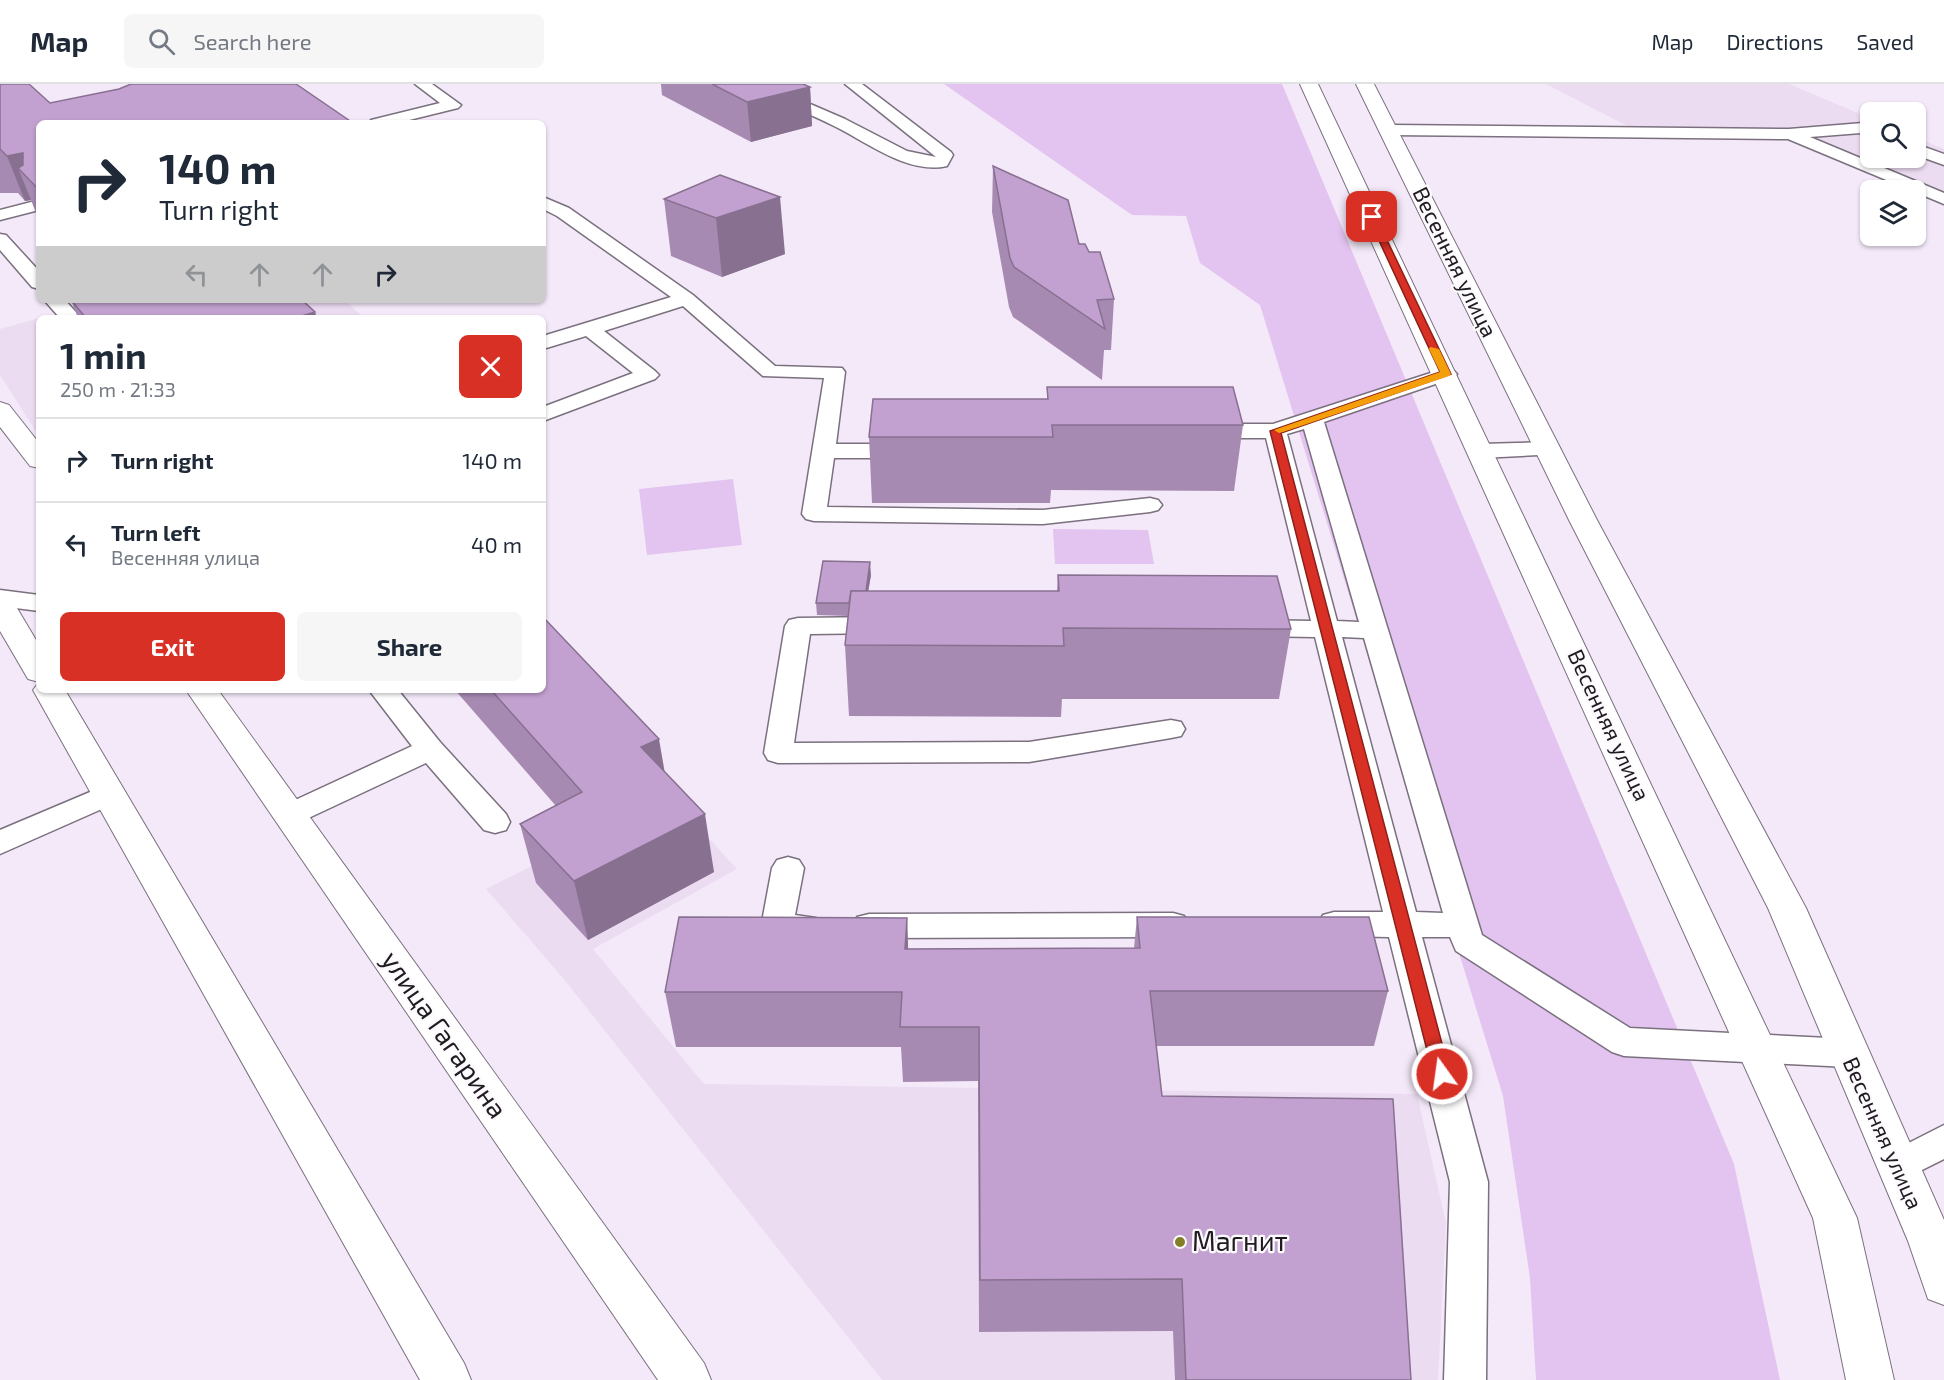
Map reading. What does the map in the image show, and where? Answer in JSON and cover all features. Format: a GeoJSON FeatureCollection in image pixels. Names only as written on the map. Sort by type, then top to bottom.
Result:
{"type":"FeatureCollection","features":[{"type":"Feature","properties":{"kind":"street","name":"Весенняя улица"},"geometry":{"type":"LineString","coordinates":[[1309,84],[1760,1050],[1835,1218],[1870,1380]]}},
{"type":"Feature","properties":{"kind":"street","name":"Весенняя улица"},"geometry":{"type":"LineString","coordinates":[[1365,84],[1588,530],[1787,908],[1931,1241],[1944,1284]]}},
{"type":"Feature","properties":{"kind":"street"},"geometry":{"type":"LineString","coordinates":[[2,414],[36,456]]}},
{"type":"Feature","properties":{"kind":"street"},"geometry":{"type":"LineString","coordinates":[[0,604],[36,667]]}},
{"type":"Feature","properties":{"kind":"street"},"geometry":{"type":"LineString","coordinates":[[52,693],[447,1380]]}},
{"type":"Feature","properties":{"kind":"street","name":"улица Гагарина"},"geometry":{"type":"LineString","coordinates":[[204,693],[687,1380]]}},
{"type":"Feature","properties":{"kind":"lane"},"geometry":{"type":"LineString","coordinates":[[390,120],[453,105],[422,84]]}},
{"type":"Feature","properties":{"kind":"lane"},"geometry":{"type":"LineString","coordinates":[[768,84],[757,87],[839,122],[901,154],[926,162],[941,162],[945,155],[852,84]]}},
{"type":"Feature","properties":{"kind":"lane"},"geometry":{"type":"LineString","coordinates":[[1390,130],[1789,134],[1860,128]]}},
{"type":"Feature","properties":{"kind":"lane"},"geometry":{"type":"LineString","coordinates":[[1789,134],[1944,199]]}},
{"type":"Feature","properties":{"kind":"lane"},"geometry":{"type":"LineString","coordinates":[[1926,153],[1944,160]]}},
{"type":"Feature","properties":{"kind":"lane"},"geometry":{"type":"LineString","coordinates":[[546,204],[563,212],[686,300],[770,372],[835,372],[814,514],[1043,517],[1150,505]]}},
{"type":"Feature","properties":{"kind":"lane"},"geometry":{"type":"LineString","coordinates":[[0,215],[36,206]]}},
{"type":"Feature","properties":{"kind":"lane"},"geometry":{"type":"LineString","coordinates":[[0,239],[36,280]]}},
{"type":"Feature","properties":{"kind":"lane"},"geometry":{"type":"LineString","coordinates":[[546,342],[686,300]]}},
{"type":"Feature","properties":{"kind":"lane"},"geometry":{"type":"LineString","coordinates":[[57,303],[68,315]]}},
{"type":"Feature","properties":{"kind":"lane"},"geometry":{"type":"LineString","coordinates":[[546,413],[648,375],[589,329]]}},
{"type":"Feature","properties":{"kind":"lane"},"geometry":{"type":"LineString","coordinates":[[1179,431],[1275,431],[1446,374]]}},
{"type":"Feature","properties":{"kind":"lane"},"geometry":{"type":"LineString","coordinates":[[1312,419],[1468,942],[1624,1042],[1848,1053]]}},
{"type":"Feature","properties":{"kind":"lane"},"geometry":{"type":"LineString","coordinates":[[1275,431],[1469,1182],[1465,1380]]}},
{"type":"Feature","properties":{"kind":"lane"},"geometry":{"type":"LineString","coordinates":[[1481,450],[1549,449]]}},
{"type":"Feature","properties":{"kind":"lane"},"geometry":{"type":"LineString","coordinates":[[824,451],[929,451]]}},
{"type":"Feature","properties":{"kind":"lane"},"geometry":{"type":"LineString","coordinates":[[0,598],[36,603]]}},
{"type":"Feature","properties":{"kind":"lane"},"geometry":{"type":"LineString","coordinates":[[911,625],[798,626],[778,753],[1029,752],[1171,729]]}},
{"type":"Feature","properties":{"kind":"lane"},"geometry":{"type":"LineString","coordinates":[[1230,628],[1375,630]]}},
{"type":"Feature","properties":{"kind":"lane"},"geometry":{"type":"LineString","coordinates":[[385,693],[430,749],[495,822]]}},
{"type":"Feature","properties":{"kind":"lane"},"geometry":{"type":"LineString","coordinates":[[289,815],[430,749]]}},
{"type":"Feature","properties":{"kind":"lane"},"geometry":{"type":"LineString","coordinates":[[0,843],[109,794]]}},
{"type":"Feature","properties":{"kind":"lane"},"geometry":{"type":"LineString","coordinates":[[788,868],[777,927],[1202,924]]}},
{"type":"Feature","properties":{"kind":"lane"},"geometry":{"type":"LineString","coordinates":[[1308,924],[1463,925]]}},
{"type":"Feature","properties":{"kind":"lane"},"geometry":{"type":"LineString","coordinates":[[1898,1166],[1944,1141]]}},
{"type":"Feature","properties":{"kind":"shaded area"},"geometry":{"type":"Polygon","coordinates":[[[944,84],[1282,84],[1734,1164],[1780,1380],[1536,1380],[1530,1278],[1503,1096],[1260,305],[1200,263],[1186,216],[1132,215],[944,84]]]}},
{"type":"Feature","properties":{"kind":"shaded area"},"geometry":{"type":"Polygon","coordinates":[[[1546,84],[1789,84],[1860,114],[1860,168],[1926,168],[1926,141],[1944,149],[1944,204],[1926,197],[1926,180],[1886,180],[1774,134],[1635,130],[1546,84]]]}},
{"type":"Feature","properties":{"kind":"shaded area"},"geometry":{"type":"Polygon","coordinates":[[[247,303],[348,303],[361,315],[205,315],[247,303]]]}},
{"type":"Feature","properties":{"kind":"shaded area"},"geometry":{"type":"Polygon","coordinates":[[[36,319],[36,431],[0,375],[0,329],[36,319]]]}},
{"type":"Feature","properties":{"kind":"shaded area"},"geometry":{"type":"Polygon","coordinates":[[[733,479],[742,545],[647,555],[639,489],[733,479]]]}},
{"type":"Feature","properties":{"kind":"shaded area"},"geometry":{"type":"Polygon","coordinates":[[[1053,529],[1148,530],[1154,564],[1055,564],[1053,529]]]}},
{"type":"Feature","properties":{"kind":"shaded area"},"geometry":{"type":"Polygon","coordinates":[[[670,796],[737,869],[593,949],[704,1084],[1417,1094],[1446,1223],[1438,1380],[882,1380],[563,978],[486,889],[670,796]]]}},
{"type":"Feature","properties":{"kind":"building"},"geometry":{"type":"Polygon","coordinates":[[[0,84],[29,84],[50,103],[119,89],[131,84],[296,84],[349,120],[36,120],[36,187],[18,168],[23,165],[23,153],[7,156],[0,149],[0,84]]]}},
{"type":"Feature","properties":{"kind":"building"},"geometry":{"type":"Polygon","coordinates":[[[712,84],[803,84],[810,87],[747,102],[712,84]]]}},
{"type":"Feature","properties":{"kind":"building"},"geometry":{"type":"Polygon","coordinates":[[[993,166],[1068,200],[1079,244],[1085,244],[1089,252],[1100,252],[1114,299],[1097,300],[1105,329],[1014,267],[1010,258],[993,166]]]}},
{"type":"Feature","properties":{"kind":"building"},"geometry":{"type":"Polygon","coordinates":[[[720,175],[780,197],[716,218],[664,199],[720,175]]]}},
{"type":"Feature","properties":{"kind":"building"},"geometry":{"type":"Polygon","coordinates":[[[74,303],[305,303],[315,312],[305,315],[84,315],[74,303]]]}},
{"type":"Feature","properties":{"kind":"building"},"geometry":{"type":"Polygon","coordinates":[[[1047,387],[1233,387],[1243,425],[1052,425],[1053,437],[869,437],[873,399],[1048,399],[1047,387]]]}},
{"type":"Feature","properties":{"kind":"building"},"geometry":{"type":"Polygon","coordinates":[[[823,561],[870,562],[866,591],[851,591],[849,603],[816,603],[823,561]]]}},
{"type":"Feature","properties":{"kind":"building"},"geometry":{"type":"Polygon","coordinates":[[[1058,575],[1277,576],[1291,629],[1063,628],[1064,646],[845,645],[851,591],[1059,591],[1058,575]]]}},
{"type":"Feature","properties":{"kind":"building"},"geometry":{"type":"Polygon","coordinates":[[[546,620],[659,739],[641,747],[705,814],[574,881],[520,824],[582,792],[494,693],[546,693],[546,620]]]}},
{"type":"Feature","properties":{"kind":"building"},"geometry":{"type":"Polygon","coordinates":[[[679,917],[907,918],[905,949],[1140,948],[1137,917],[1369,917],[1388,991],[1150,991],[1162,1096],[1393,1099],[1411,1380],[1186,1380],[1182,1279],[980,1280],[979,1027],[900,1027],[902,992],[665,992],[679,917]]]}},
{"type":"Feature","properties":{"kind":"slow traffic"},"geometry":{"type":"LineString","coordinates":[[1279,430],[1446,374],[1434,349]]}},
{"type":"Feature","properties":{"kind":"place","name":"Магнит"},"geometry":{"type":"Point","coordinates":[1180,1242]}},
{"type":"Feature","properties":{"kind":"route"},"geometry":{"type":"LineString","coordinates":[[1372,217],[1446,374],[1275,431],[1442,1074]]}}]}
